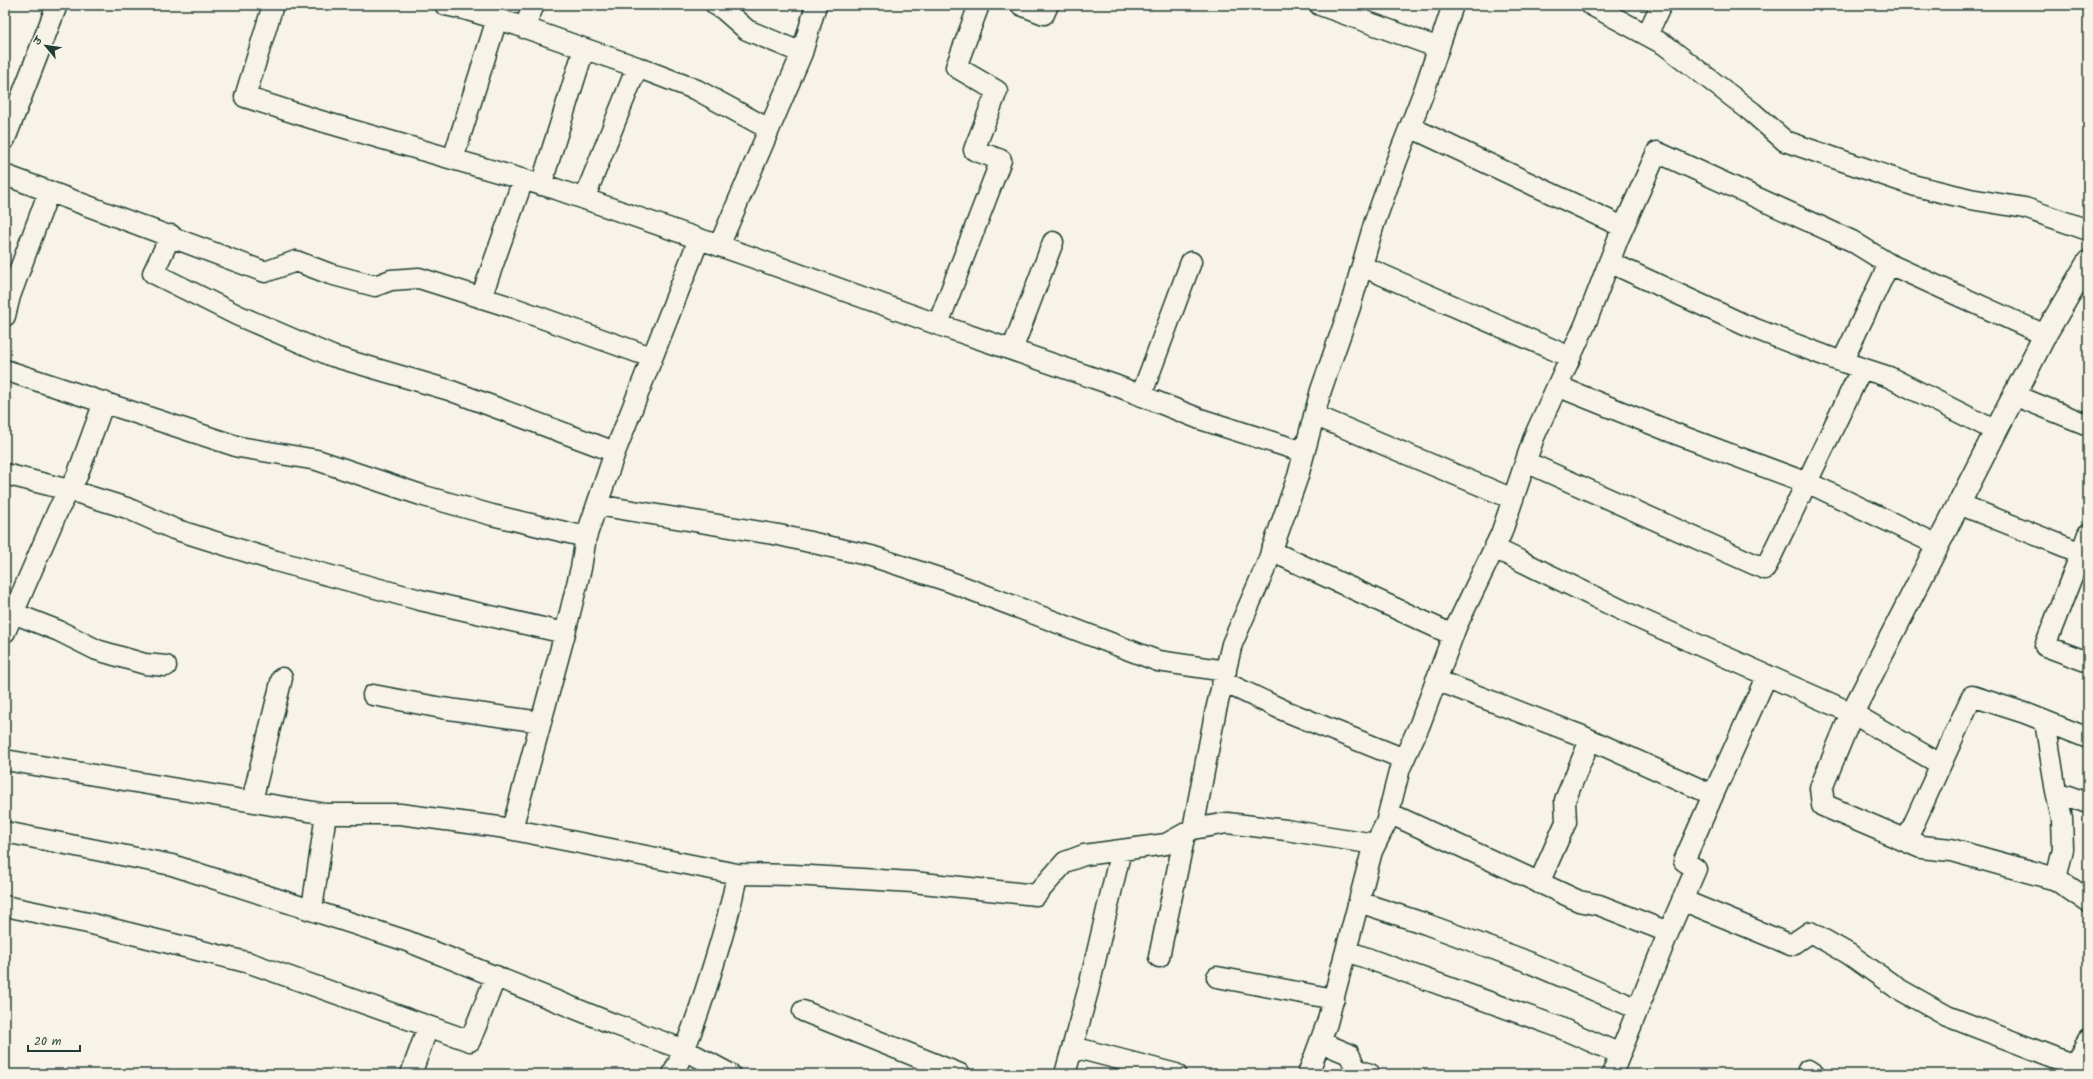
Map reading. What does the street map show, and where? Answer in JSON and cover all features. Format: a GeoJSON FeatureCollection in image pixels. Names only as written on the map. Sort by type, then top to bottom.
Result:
{"type":"FeatureCollection","features":[{"type":"Feature","properties":{"kind":"street"},"geometry":{"type":"LineString","coordinates":[[5,139],[57,5]]}},
{"type":"Feature","properties":{"kind":"street"},"geometry":{"type":"LineString","coordinates":[[273,5],[245,97],[314,119],[532,182],[584,199],[1012,350],[1200,419],[1304,452]]}},
{"type":"Feature","properties":{"kind":"street"},"geometry":{"type":"LineString","coordinates":[[444,5],[497,19],[637,67],[697,90],[769,129]]}},
{"type":"Feature","properties":{"kind":"street"},"geometry":{"type":"LineString","coordinates":[[524,28],[534,5]]}},
{"type":"Feature","properties":{"kind":"street"},"geometry":{"type":"LineString","coordinates":[[716,5],[748,30],[802,53]]}},
{"type":"Feature","properties":{"kind":"street"},"geometry":{"type":"LineString","coordinates":[[719,246],[802,53],[816,5]]}},
{"type":"Feature","properties":{"kind":"street"},"geometry":{"type":"LineString","coordinates":[[938,324],[1001,160],[974,150],[997,91],[956,67],[979,5]]}},
{"type":"Feature","properties":{"kind":"street"},"geometry":{"type":"LineString","coordinates":[[1021,5],[1044,14],[1048,5]]}},
{"type":"Feature","properties":{"kind":"street"},"geometry":{"type":"LineString","coordinates":[[1320,5],[1439,48]]}},
{"type":"Feature","properties":{"kind":"street"},"geometry":{"type":"LineString","coordinates":[[1159,957],[1232,644],[1271,551],[1304,452],[1314,415],[1374,224],[1439,48],[1453,5]]}},
{"type":"Feature","properties":{"kind":"street"},"geometry":{"type":"LineString","coordinates":[[1590,5],[1665,45],[1752,112],[1785,141],[1916,186],[1970,199],[2025,208],[2088,230]]}},
{"type":"Feature","properties":{"kind":"street"},"geometry":{"type":"LineString","coordinates":[[1647,35],[1661,5]]}},
{"type":"Feature","properties":{"kind":"street"},"geometry":{"type":"LineString","coordinates":[[452,159],[497,19]]}},
{"type":"Feature","properties":{"kind":"street"},"geometry":{"type":"LineString","coordinates":[[481,298],[532,182],[584,49]]}},
{"type":"Feature","properties":{"kind":"street"},"geometry":{"type":"LineString","coordinates":[[584,199],[637,67]]}},
{"type":"Feature","properties":{"kind":"street"},"geometry":{"type":"LineString","coordinates":[[1410,126],[1623,227]]}},
{"type":"Feature","properties":{"kind":"street"},"geometry":{"type":"LineString","coordinates":[[1308,1074],[1334,999],[1366,869],[1375,844],[1386,823],[1404,758],[1420,724],[1453,635],[1494,548],[1513,499],[1534,437],[1570,357],[1623,227],[1657,152],[1852,240],[1889,264],[2045,335]]}},
{"type":"Feature","properties":{"kind":"street"},"geometry":{"type":"LineString","coordinates":[[5,175],[171,235],[265,272],[296,261],[330,274],[375,286],[392,280],[419,278],[651,357]]}},
{"type":"Feature","properties":{"kind":"street"},"geometry":{"type":"LineString","coordinates":[[5,316],[13,265],[49,191]]}},
{"type":"Feature","properties":{"kind":"street"},"geometry":{"type":"LineString","coordinates":[[171,235],[154,273],[237,315],[332,356],[449,390],[615,452]]}},
{"type":"Feature","properties":{"kind":"street"},"geometry":{"type":"LineString","coordinates":[[512,829],[565,634],[581,568],[586,537],[615,452],[651,357],[699,239]]}},
{"type":"Feature","properties":{"kind":"street"},"geometry":{"type":"LineString","coordinates":[[1012,350],[1053,242]]}},
{"type":"Feature","properties":{"kind":"street"},"geometry":{"type":"LineString","coordinates":[[1140,396],[1190,262]]}},
{"type":"Feature","properties":{"kind":"street"},"geometry":{"type":"LineString","coordinates":[[1609,262],[1745,325],[1842,362],[1889,377],[1996,431]]}},
{"type":"Feature","properties":{"kind":"street"},"geometry":{"type":"LineString","coordinates":[[1842,362],[1889,264]]}},
{"type":"Feature","properties":{"kind":"street"},"geometry":{"type":"LineString","coordinates":[[1362,266],[1570,357]]}},
{"type":"Feature","properties":{"kind":"street"},"geometry":{"type":"LineString","coordinates":[[2085,274],[2045,335],[2014,395],[1852,713],[1821,788],[1823,805],[1906,841],[1921,847],[1951,850],[2056,879],[2088,901]]}},
{"type":"Feature","properties":{"kind":"street"},"geometry":{"type":"LineString","coordinates":[[1526,462],[1765,569],[1862,368]]}},
{"type":"Feature","properties":{"kind":"street"},"geometry":{"type":"LineString","coordinates":[[5,370],[239,447],[317,460],[424,496],[492,515],[586,537]]}},
{"type":"Feature","properties":{"kind":"street"},"geometry":{"type":"LineString","coordinates":[[1557,386],[1679,435],[1806,482],[1938,545]]}},
{"type":"Feature","properties":{"kind":"street"},"geometry":{"type":"LineString","coordinates":[[2014,395],[2088,425]]}},
{"type":"Feature","properties":{"kind":"street"},"geometry":{"type":"LineString","coordinates":[[5,632],[12,605],[58,510],[77,476],[104,402]]}},
{"type":"Feature","properties":{"kind":"street"},"geometry":{"type":"LineString","coordinates":[[1314,415],[1513,499]]}},
{"type":"Feature","properties":{"kind":"street"},"geometry":{"type":"LineString","coordinates":[[5,474],[69,490],[127,508],[174,530],[276,561],[420,600],[565,634]]}},
{"type":"Feature","properties":{"kind":"street"},"geometry":{"type":"LineString","coordinates":[[1959,504],[2080,553]]}},
{"type":"Feature","properties":{"kind":"street"},"geometry":{"type":"LineString","coordinates":[[597,505],[779,536],[871,556],[948,581],[1158,661],[1225,677],[1283,710],[1404,758]]}},
{"type":"Feature","properties":{"kind":"street"},"geometry":{"type":"LineString","coordinates":[[2088,534],[2045,646],[2088,662]]}},
{"type":"Feature","properties":{"kind":"street"},"geometry":{"type":"LineString","coordinates":[[1494,548],[1640,620],[1852,713],[1940,764]]}},
{"type":"Feature","properties":{"kind":"street"},"geometry":{"type":"LineString","coordinates":[[1271,551],[1453,635]]}},
{"type":"Feature","properties":{"kind":"street"},"geometry":{"type":"LineString","coordinates":[[12,605],[97,650],[145,664],[166,666]]}},
{"type":"Feature","properties":{"kind":"street"},"geometry":{"type":"LineString","coordinates":[[1612,1074],[1668,932],[1696,869],[1684,861],[1767,675]]}},
{"type":"Feature","properties":{"kind":"street"},"geometry":{"type":"LineString","coordinates":[[252,802],[282,678]]}},
{"type":"Feature","properties":{"kind":"street"},"geometry":{"type":"LineString","coordinates":[[1436,680],[1590,740],[1713,796]]}},
{"type":"Feature","properties":{"kind":"street"},"geometry":{"type":"LineString","coordinates":[[373,695],[442,708],[541,722]]}},
{"type":"Feature","properties":{"kind":"street"},"geometry":{"type":"LineString","coordinates":[[1906,841],[1972,696],[2088,738]]}},
{"type":"Feature","properties":{"kind":"street"},"geometry":{"type":"LineString","coordinates":[[2045,722],[2056,792],[2062,819],[2064,849],[2056,879]]}},
{"type":"Feature","properties":{"kind":"street"},"geometry":{"type":"LineString","coordinates":[[1539,882],[1566,822],[1565,800],[1590,740]]}},
{"type":"Feature","properties":{"kind":"street"},"geometry":{"type":"LineString","coordinates":[[5,760],[326,814],[400,814],[512,829],[736,874],[913,882],[1036,895],[1065,862],[1084,855],[1166,844],[1189,831],[1227,823],[1286,830],[1375,844]]}},
{"type":"Feature","properties":{"kind":"street"},"geometry":{"type":"LineString","coordinates":[[2056,792],[2088,803]]}},
{"type":"Feature","properties":{"kind":"street"},"geometry":{"type":"LineString","coordinates":[[1389,813],[1579,901],[1599,905],[1668,932]]}},
{"type":"Feature","properties":{"kind":"street"},"geometry":{"type":"LineString","coordinates":[[312,909],[326,814]]}},
{"type":"Feature","properties":{"kind":"street"},"geometry":{"type":"LineString","coordinates":[[5,832],[172,865],[312,909],[407,941],[685,1050],[730,1074]]}},
{"type":"Feature","properties":{"kind":"street"},"geometry":{"type":"LineString","coordinates":[[1065,1074],[1088,991],[1121,850]]}},
{"type":"Feature","properties":{"kind":"street"},"geometry":{"type":"LineString","coordinates":[[673,1074],[685,1050],[731,908],[736,874]]}},
{"type":"Feature","properties":{"kind":"street"},"geometry":{"type":"LineString","coordinates":[[1682,900],[1790,945],[1810,932],[1849,954],[1897,988],[1947,1016],[2071,1069],[2088,1041]]}},
{"type":"Feature","properties":{"kind":"street"},"geometry":{"type":"LineString","coordinates":[[1359,902],[1426,924],[1522,959],[1638,1009]]}},
{"type":"Feature","properties":{"kind":"street"},"geometry":{"type":"LineString","coordinates":[[5,906],[88,924],[250,963],[470,1041],[496,976]]}},
{"type":"Feature","properties":{"kind":"street"},"geometry":{"type":"LineString","coordinates":[[1347,951],[1556,1026],[1620,1054]]}},
{"type":"Feature","properties":{"kind":"street"},"geometry":{"type":"LineString","coordinates":[[1217,977],[1334,999]]}},
{"type":"Feature","properties":{"kind":"street"},"geometry":{"type":"LineString","coordinates":[[804,1011],[960,1074]]}},
{"type":"Feature","properties":{"kind":"street"},"geometry":{"type":"LineString","coordinates":[[411,1074],[428,1027]]}},
{"type":"Feature","properties":{"kind":"street"},"geometry":{"type":"LineString","coordinates":[[1320,1042],[1349,1054],[1356,1069],[1370,1074]]}},
{"type":"Feature","properties":{"kind":"street"},"geometry":{"type":"LineString","coordinates":[[1073,1047],[1176,1074]]}}]}
